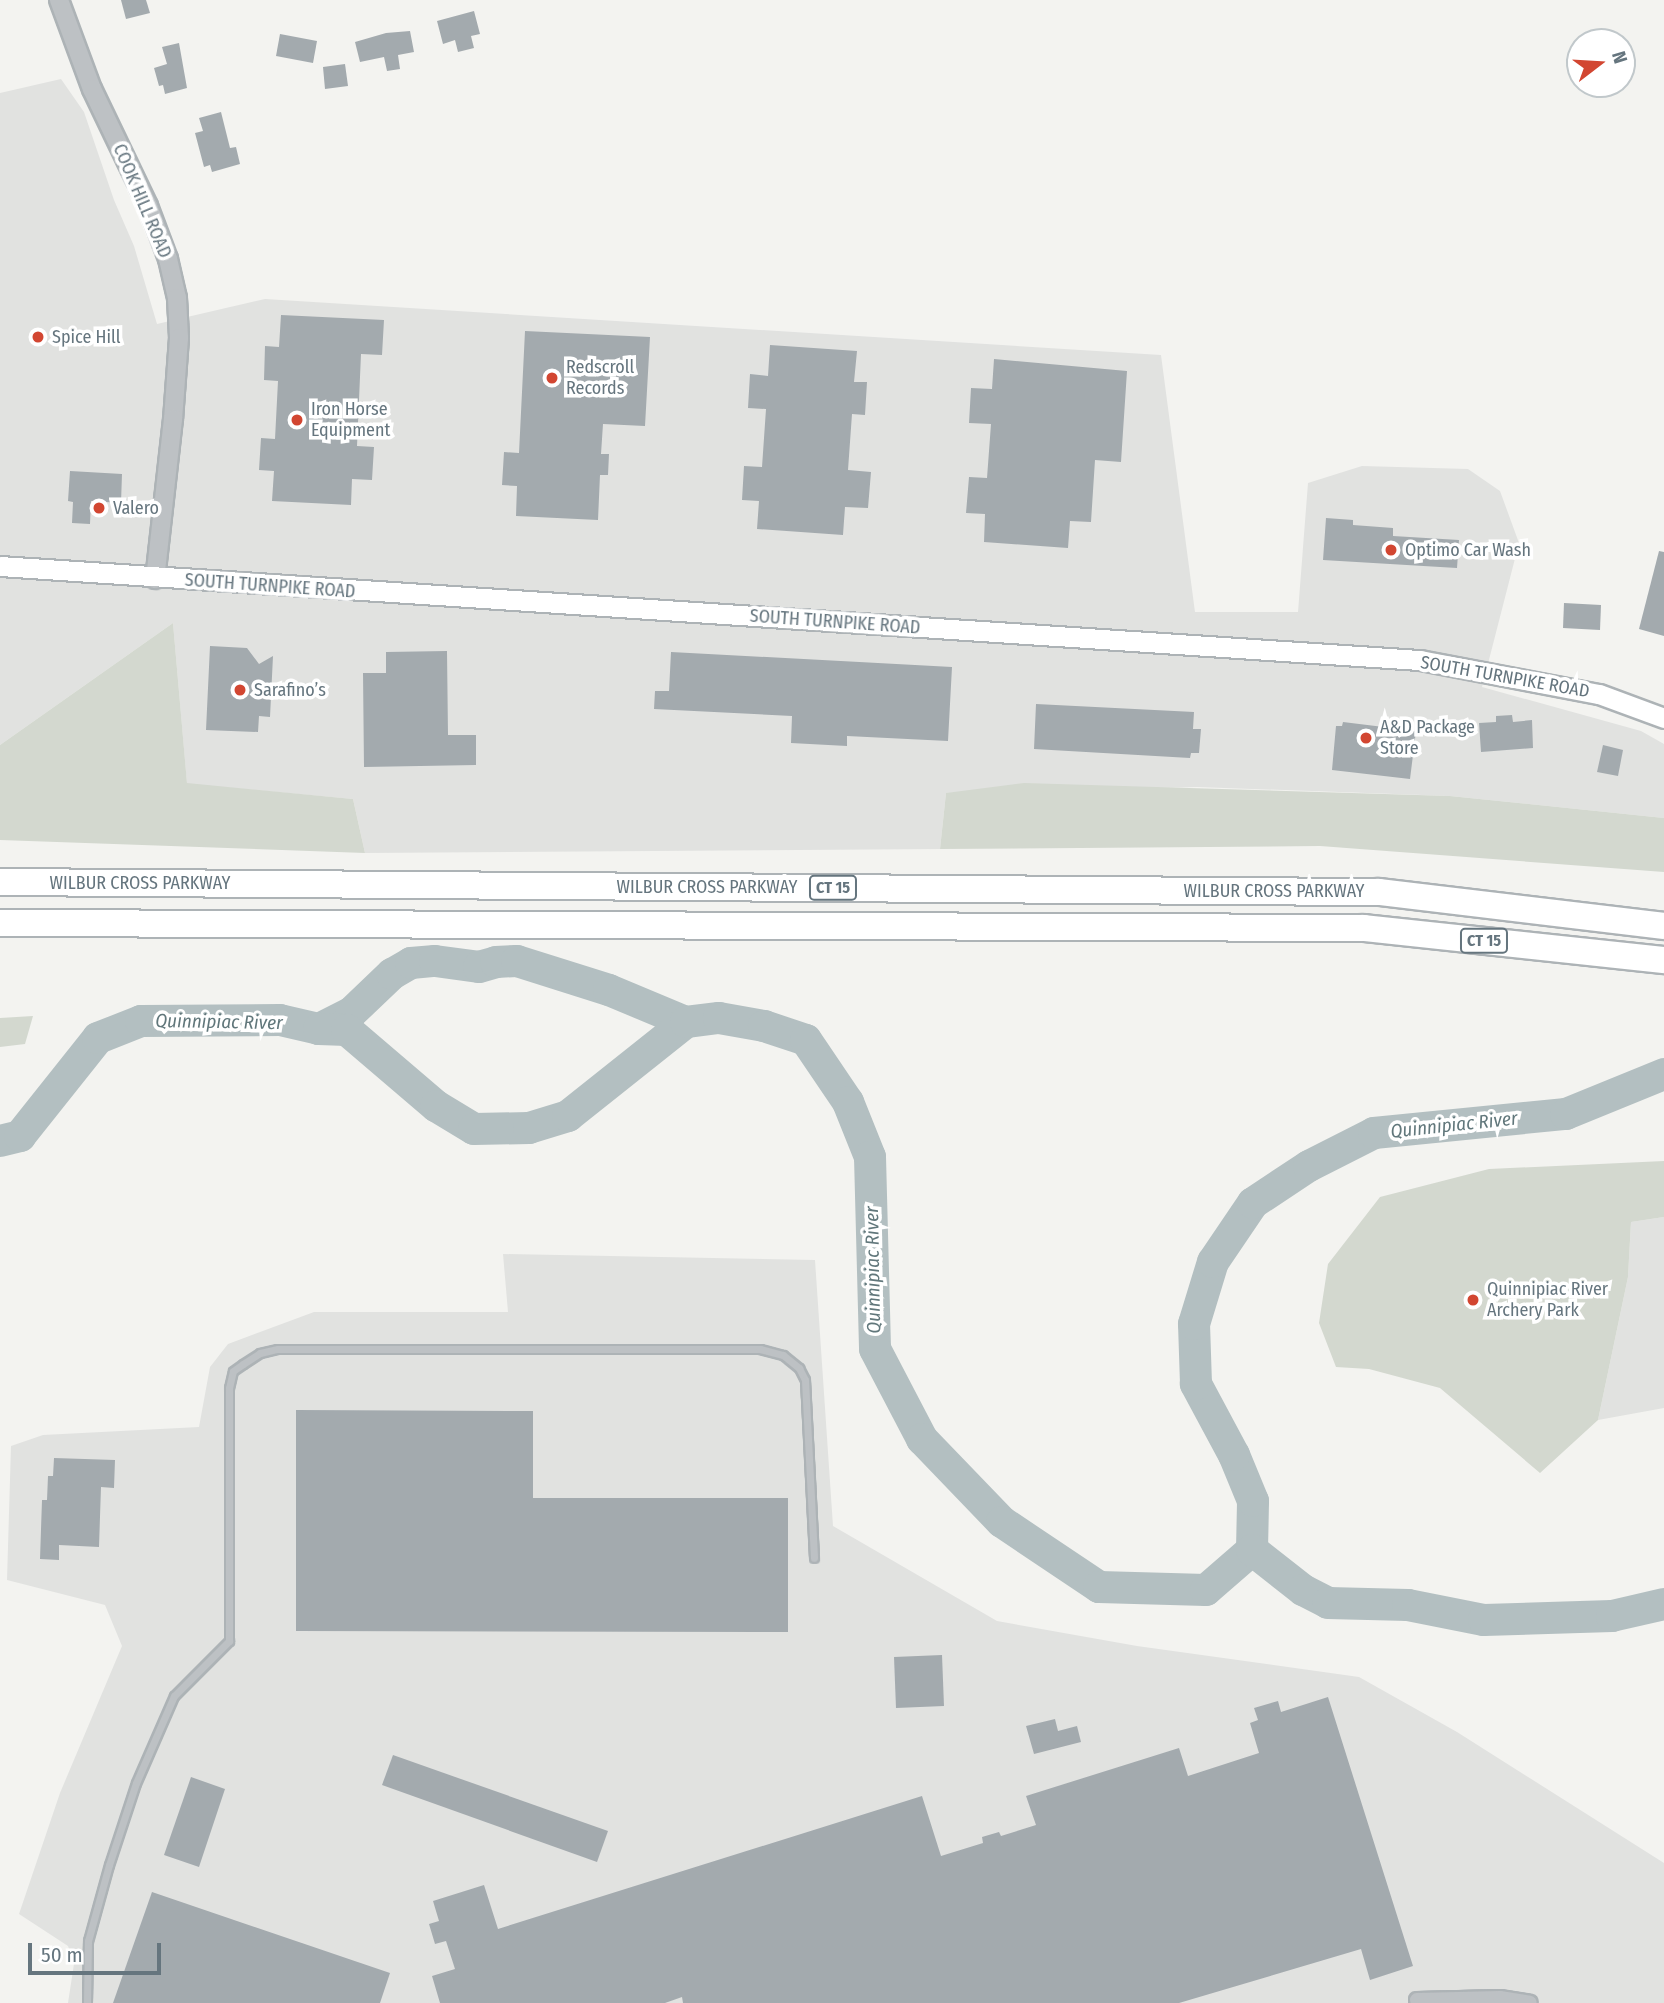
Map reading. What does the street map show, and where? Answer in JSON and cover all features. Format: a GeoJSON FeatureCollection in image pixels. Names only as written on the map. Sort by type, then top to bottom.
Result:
{"type":"FeatureCollection","features":[{"type":"Feature","properties":{"kind":"highway","name":"WILBUR CROSS PARKWAY"},"geometry":{"type":"LineString","coordinates":[[0,882],[1379,892],[1567,912],[1664,926]]}},
{"type":"Feature","properties":{"kind":"highway"},"geometry":{"type":"LineString","coordinates":[[1567,912],[1664,907]]}},
{"type":"Feature","properties":{"kind":"highway","name":"WILBUR CROSS PARKWAY"},"geometry":{"type":"LineString","coordinates":[[0,923],[1364,928],[1664,960]]}},
{"type":"Feature","properties":{"kind":"main road","name":"SOUTH TURNPIKE ROAD"},"geometry":{"type":"LineString","coordinates":[[0,566],[155,579],[1420,660],[1599,694],[1664,719]]}},
{"type":"Feature","properties":{"kind":"street","name":"COOK HILL ROAD"},"geometry":{"type":"LineString","coordinates":[[59,0],[92,89],[148,206],[168,259],[177,298],[179,338],[173,419],[155,579]]}},
{"type":"Feature","properties":{"kind":"street"},"geometry":{"type":"LineString","coordinates":[[1417,2000],[1500,1998],[1530,2003]]}},
{"type":"Feature","properties":{"kind":"lane"},"geometry":{"type":"LineString","coordinates":[[87,2003],[88,1941],[136,1783],[174,1696],[229,1641],[229,1388],[233,1371],[251,1359],[278,1349],[760,1349],[783,1355],[799,1368],[805,1380],[814,1558]]}},
{"type":"Feature","properties":{"kind":"shaded area"},"geometry":{"type":"Polygon","coordinates":[[[61,79],[84,112],[114,200],[134,246],[157,324],[265,299],[1161,355],[1195,612],[1298,612],[1308,483],[1362,466],[1468,469],[1500,491],[1519,543],[1482,687],[1641,731],[1664,744],[1664,818],[1450,796],[1197,787],[946,793],[940,849],[365,853],[353,799],[187,784],[173,623],[0,745],[0,93],[61,79]]]}},
{"type":"Feature","properties":{"kind":"shaded area"},"geometry":{"type":"Polygon","coordinates":[[[173,623],[187,783],[353,799],[365,853],[0,840],[0,745],[173,623]]]}},
{"type":"Feature","properties":{"kind":"shaded area"},"geometry":{"type":"Polygon","coordinates":[[[1024,783],[1450,796],[1664,818],[1664,872],[1320,846],[940,849],[946,793],[1024,783]]]}},
{"type":"Feature","properties":{"kind":"shaded area"},"geometry":{"type":"Polygon","coordinates":[[[33,1016],[25,1044],[0,1047],[0,1018],[33,1016]]]}},
{"type":"Feature","properties":{"kind":"shaded area","name":"Quinnipiac River Archery Park"},"geometry":{"type":"Polygon","coordinates":[[[1664,1161],[1664,1217],[1631,1222],[1628,1277],[1598,1420],[1540,1473],[1440,1388],[1369,1369],[1336,1367],[1319,1323],[1328,1264],[1380,1197],[1489,1169],[1664,1161]]]}},
{"type":"Feature","properties":{"kind":"shaded area"},"geometry":{"type":"Polygon","coordinates":[[[1664,1217],[1664,1408],[1598,1420],[1628,1277],[1631,1222],[1664,1217]]]}},
{"type":"Feature","properties":{"kind":"shaded area"},"geometry":{"type":"Polygon","coordinates":[[[503,1254],[815,1260],[833,1526],[997,1621],[1137,1646],[1359,1677],[1457,1732],[1664,1863],[1664,2003],[68,2003],[74,1964],[68,1946],[19,1914],[60,1793],[122,1646],[105,1605],[7,1580],[11,1446],[43,1435],[199,1427],[210,1367],[228,1344],[314,1312],[508,1312],[503,1254]]]}},
{"type":"Feature","properties":{"kind":"building"},"geometry":{"type":"Polygon","coordinates":[[[121,0],[146,0],[150,13],[126,19],[121,0]]]}},
{"type":"Feature","properties":{"kind":"building"},"geometry":{"type":"Polygon","coordinates":[[[474,11],[480,34],[471,36],[474,48],[458,52],[455,40],[443,44],[437,21],[474,11]]]}},
{"type":"Feature","properties":{"kind":"building"},"geometry":{"type":"Polygon","coordinates":[[[410,31],[414,52],[398,55],[400,69],[387,71],[384,57],[360,62],[355,42],[386,33],[410,31]]]}},
{"type":"Feature","properties":{"kind":"building"},"geometry":{"type":"Polygon","coordinates":[[[280,34],[317,41],[313,63],[276,56],[280,34]]]}},
{"type":"Feature","properties":{"kind":"building"},"geometry":{"type":"Polygon","coordinates":[[[179,43],[187,88],[165,94],[163,85],[159,86],[154,68],[167,64],[162,47],[179,43]]]}},
{"type":"Feature","properties":{"kind":"building"},"geometry":{"type":"Polygon","coordinates":[[[345,64],[348,86],[325,89],[323,67],[345,64]]]}},
{"type":"Feature","properties":{"kind":"building"},"geometry":{"type":"Polygon","coordinates":[[[221,112],[230,148],[236,147],[240,164],[212,172],[210,165],[204,167],[195,133],[203,131],[199,118],[221,112]]]}},
{"type":"Feature","properties":{"kind":"building"},"geometry":{"type":"Polygon","coordinates":[[[281,315],[384,320],[382,355],[361,354],[357,446],[374,447],[372,480],[352,479],[351,505],[272,501],[274,471],[259,470],[261,438],[275,439],[278,381],[264,380],[265,346],[279,347],[281,315]]]}},
{"type":"Feature","properties":{"kind":"building"},"geometry":{"type":"Polygon","coordinates":[[[525,331],[650,337],[645,426],[603,424],[601,454],[609,454],[608,475],[600,475],[598,520],[516,516],[517,486],[502,485],[504,452],[519,453],[525,331]]]}},
{"type":"Feature","properties":{"kind":"building"},"geometry":{"type":"Polygon","coordinates":[[[770,345],[857,351],[854,382],[867,382],[865,415],[852,414],[848,470],[871,472],[868,508],[845,507],[843,535],[757,529],[759,501],[742,500],[744,466],[762,467],[766,409],[748,408],[750,374],[768,376],[770,345]]]}},
{"type":"Feature","properties":{"kind":"building"},"geometry":{"type":"Polygon","coordinates":[[[994,359],[1127,371],[1121,462],[1095,460],[1091,522],[1070,521],[1068,548],[984,542],[985,514],[966,513],[969,477],[987,478],[991,424],[969,423],[971,388],[992,389],[994,359]]]}},
{"type":"Feature","properties":{"kind":"building"},"geometry":{"type":"Polygon","coordinates":[[[70,471],[122,474],[121,503],[91,501],[90,524],[72,523],[73,502],[68,501],[70,471]]]}},
{"type":"Feature","properties":{"kind":"building","name":"Optimo Car Wash"},"geometry":{"type":"Polygon","coordinates":[[[1326,518],[1353,520],[1353,525],[1393,528],[1393,536],[1459,540],[1457,568],[1323,560],[1326,518]]]}},
{"type":"Feature","properties":{"kind":"building"},"geometry":{"type":"Polygon","coordinates":[[[1659,551],[1664,552],[1664,636],[1639,629],[1659,551]]]}},
{"type":"Feature","properties":{"kind":"building"},"geometry":{"type":"Polygon","coordinates":[[[1564,603],[1601,605],[1600,630],[1563,628],[1564,603]]]}},
{"type":"Feature","properties":{"kind":"building","name":"Sarafino’s"},"geometry":{"type":"Polygon","coordinates":[[[210,646],[247,648],[259,664],[273,656],[270,717],[259,716],[258,732],[206,730],[210,646]]]}},
{"type":"Feature","properties":{"kind":"building"},"geometry":{"type":"Polygon","coordinates":[[[447,651],[448,735],[476,735],[476,765],[364,767],[363,673],[386,673],[386,652],[447,651]]]}},
{"type":"Feature","properties":{"kind":"building"},"geometry":{"type":"Polygon","coordinates":[[[671,652],[952,667],[948,741],[847,736],[847,746],[791,743],[792,716],[654,709],[655,691],[669,691],[671,652]]]}},
{"type":"Feature","properties":{"kind":"building"},"geometry":{"type":"Polygon","coordinates":[[[1036,704],[1194,712],[1193,729],[1201,729],[1199,753],[1191,753],[1190,758],[1034,749],[1036,704]]]}},
{"type":"Feature","properties":{"kind":"building"},"geometry":{"type":"Polygon","coordinates":[[[1512,715],[1513,722],[1532,720],[1533,748],[1481,752],[1479,723],[1496,722],[1496,716],[1512,715]]]}},
{"type":"Feature","properties":{"kind":"building"},"geometry":{"type":"Polygon","coordinates":[[[1343,722],[1416,731],[1410,779],[1332,770],[1336,726],[1342,726],[1343,722]]]}},
{"type":"Feature","properties":{"kind":"building"},"geometry":{"type":"Polygon","coordinates":[[[1603,745],[1623,750],[1618,776],[1597,772],[1603,745]]]}},
{"type":"Feature","properties":{"kind":"building"},"geometry":{"type":"Polygon","coordinates":[[[296,1410],[533,1411],[533,1498],[788,1498],[788,1632],[296,1631],[296,1410]]]}},
{"type":"Feature","properties":{"kind":"building"},"geometry":{"type":"Polygon","coordinates":[[[54,1458],[115,1460],[114,1488],[101,1487],[99,1547],[59,1545],[59,1560],[40,1559],[42,1500],[47,1500],[48,1476],[53,1476],[54,1458]]]}},
{"type":"Feature","properties":{"kind":"building"},"geometry":{"type":"Polygon","coordinates":[[[942,1655],[944,1706],[896,1708],[894,1657],[942,1655]]]}},
{"type":"Feature","properties":{"kind":"building"},"geometry":{"type":"Polygon","coordinates":[[[1328,1697],[1413,1966],[1370,1980],[1361,1949],[1179,2003],[683,2003],[682,1997],[665,2003],[440,2003],[432,1976],[455,1969],[446,1941],[435,1944],[429,1924],[439,1921],[433,1901],[484,1885],[498,1929],[922,1796],[941,1856],[983,1843],[982,1837],[999,1832],[1001,1836],[1036,1825],[1026,1796],[1179,1748],[1188,1776],[1259,1753],[1250,1723],[1258,1720],[1254,1708],[1278,1701],[1281,1712],[1328,1697]]]}},
{"type":"Feature","properties":{"kind":"building"},"geometry":{"type":"Polygon","coordinates":[[[1055,1719],[1058,1731],[1077,1726],[1081,1742],[1034,1754],[1026,1726],[1055,1719]]]}},
{"type":"Feature","properties":{"kind":"building"},"geometry":{"type":"Polygon","coordinates":[[[393,1755],[608,1831],[597,1862],[382,1785],[393,1755]]]}},
{"type":"Feature","properties":{"kind":"building"},"geometry":{"type":"Polygon","coordinates":[[[191,1777],[225,1789],[199,1867],[164,1855],[191,1777]]]}},
{"type":"Feature","properties":{"kind":"building"},"geometry":{"type":"Polygon","coordinates":[[[152,1892],[390,1973],[380,2003],[113,2003],[152,1892]]]}},
{"type":"Feature","properties":{"kind":"waterway","name":"Quinnipiac River"},"geometry":{"type":"LineString","coordinates":[[319,1029],[351,1013],[392,974],[411,963],[435,961],[479,967],[496,962],[517,961],[609,990],[686,1022]]}},
{"type":"Feature","properties":{"kind":"waterway","name":"Quinnipiac River"},"geometry":{"type":"LineString","coordinates":[[0,1141],[20,1136],[98,1038],[141,1021],[280,1020],[319,1029],[347,1030],[436,1106],[474,1129],[529,1128],[568,1116],[686,1022],[719,1018],[764,1026],[806,1040],[848,1102],[870,1157],[875,1349],[922,1439],[1002,1522],[1099,1587],[1206,1590],[1252,1550],[1253,1501],[1234,1455],[1196,1384],[1194,1324],[1213,1262],[1253,1203],[1309,1166],[1374,1133],[1566,1114],[1664,1074]]}},
{"type":"Feature","properties":{"kind":"waterway","name":"Quinnipiac River"},"geometry":{"type":"LineString","coordinates":[[1252,1550],[1303,1590],[1328,1603],[1408,1605],[1484,1620],[1612,1616],[1664,1604]]}},
{"type":"Feature","properties":{"kind":"place","name":"Spice Hill"},"geometry":{"type":"Point","coordinates":[38,337]}},
{"type":"Feature","properties":{"kind":"place","name":"Redscroll Records"},"geometry":{"type":"Point","coordinates":[552,378]}},
{"type":"Feature","properties":{"kind":"place","name":"Iron Horse Equipment"},"geometry":{"type":"Point","coordinates":[297,420]}},
{"type":"Feature","properties":{"kind":"place","name":"Valero"},"geometry":{"type":"Point","coordinates":[99,508]}},
{"type":"Feature","properties":{"kind":"place","name":"Optimo Car Wash"},"geometry":{"type":"Point","coordinates":[1391,550]}},
{"type":"Feature","properties":{"kind":"place","name":"Sarafino’s"},"geometry":{"type":"Point","coordinates":[240,690]}},
{"type":"Feature","properties":{"kind":"place","name":"A&D Package Store"},"geometry":{"type":"Point","coordinates":[1366,738]}},
{"type":"Feature","properties":{"kind":"place","name":"Quinnipiac River Archery Park"},"geometry":{"type":"Point","coordinates":[1473,1300]}}]}
